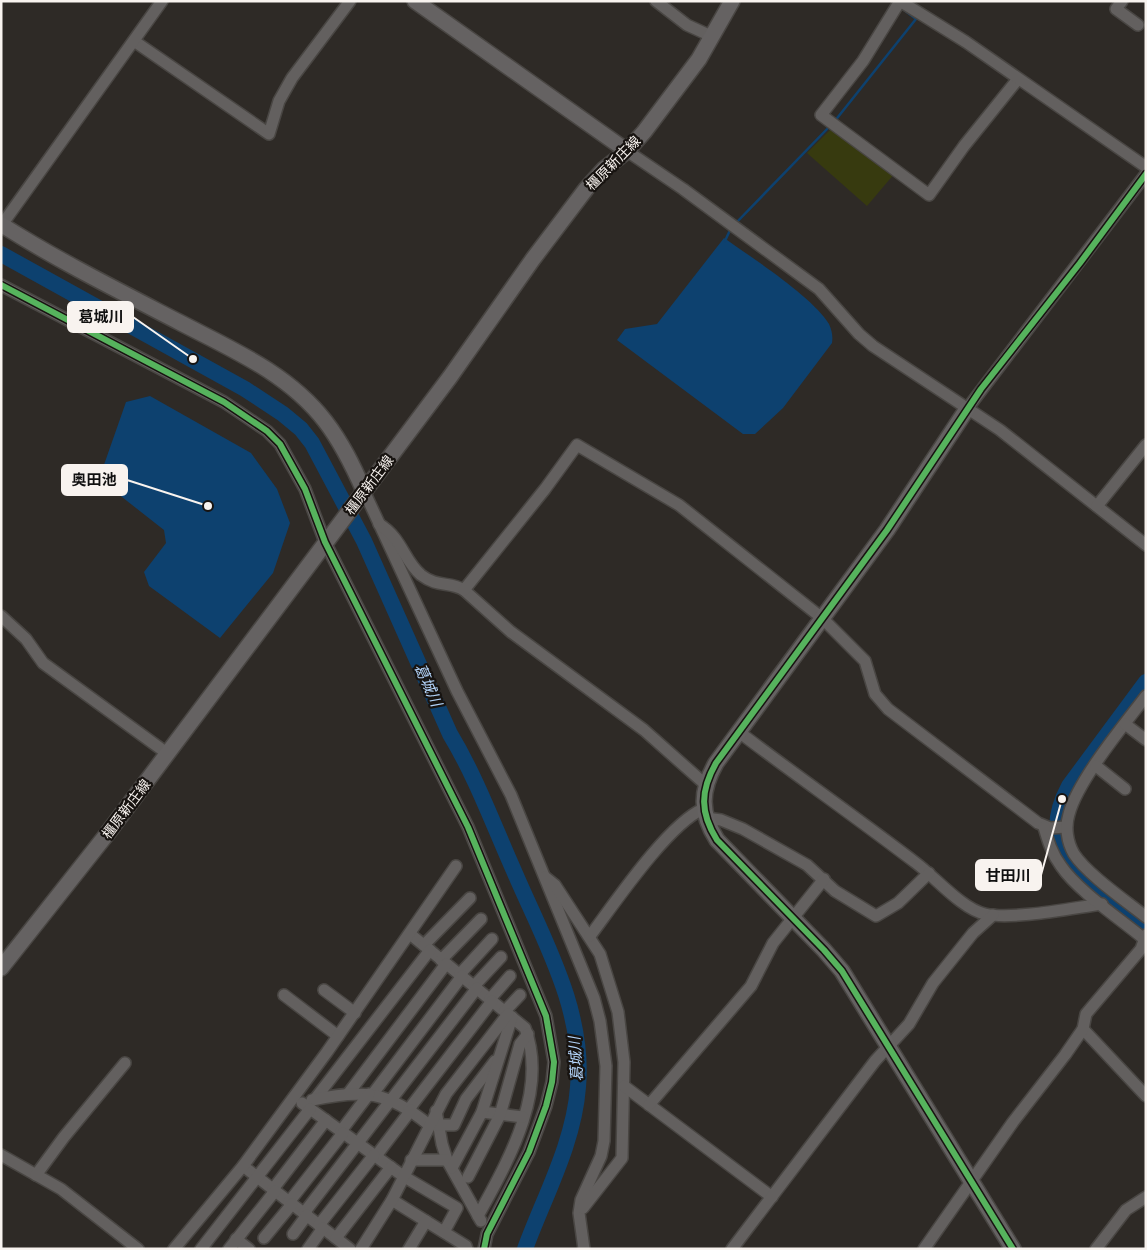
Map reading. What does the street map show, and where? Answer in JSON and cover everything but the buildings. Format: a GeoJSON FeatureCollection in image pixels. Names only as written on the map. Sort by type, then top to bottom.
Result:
{"type":"FeatureCollection","features":[{"type":"Feature","properties":{"kind":"street"},"geometry":{"type":"LineString","coordinates":[[162,1],[2,225],[44,252],[264,366],[300,396],[324,420],[346,451],[362,493],[457,691],[511,795],[594,998],[604,1044],[606,1066],[604,1141],[601,1156],[581,1200],[579,1214],[584,1249]]}},
{"type":"Feature","properties":{"kind":"street"},"geometry":{"type":"LineString","coordinates":[[134,41],[269,134],[279,101],[292,78],[350,1]]}},
{"type":"Feature","properties":{"kind":"street"},"geometry":{"type":"LineString","coordinates":[[415,1],[627,152],[735,226],[819,289],[859,334],[873,346],[1000,430],[1097,506],[1143,538]]}},
{"type":"Feature","properties":{"kind":"street"},"geometry":{"type":"LineString","coordinates":[[656,1],[686,25],[711,36]]}},
{"type":"Feature","properties":{"kind":"street","name":"橿原新庄線"},"geometry":{"type":"LineString","coordinates":[[1,968],[168,754],[586,189],[604,169],[627,152],[693,67],[732,1]]}},
{"type":"Feature","properties":{"kind":"street"},"geometry":{"type":"LineString","coordinates":[[1122,1],[1116,9],[1138,26]]}},
{"type":"Feature","properties":{"kind":"street"},"geometry":{"type":"LineString","coordinates":[[1018,80],[964,146],[929,195],[821,115],[863,61],[903,3],[966,42],[1146,168]]}},
{"type":"Feature","properties":{"kind":"street"},"geometry":{"type":"LineString","coordinates":[[1013,1249],[889,1044],[842,972],[717,840],[704,813],[706,785],[716,763],[887,530],[967,409],[1146,174]]}},
{"type":"Feature","properties":{"kind":"street"},"geometry":{"type":"LineString","coordinates":[[1,285],[224,402],[267,431],[280,444],[305,489],[468,827],[546,1016],[554,1062],[552,1082],[546,1106],[529,1152],[487,1234],[484,1249]]}},
{"type":"Feature","properties":{"kind":"street"},"geometry":{"type":"LineString","coordinates":[[464,590],[545,489],[577,444],[685,510],[822,618],[865,661],[875,694],[888,709],[1056,827],[1068,840],[1075,855],[1085,867],[1146,917]]}},
{"type":"Feature","properties":{"kind":"street"},"geometry":{"type":"LineString","coordinates":[[1097,506],[1146,445]]}},
{"type":"Feature","properties":{"kind":"street"},"geometry":{"type":"LineString","coordinates":[[378,523],[395,536],[419,573],[438,585],[457,586],[464,590],[511,632],[644,730],[706,785]]}},
{"type":"Feature","properties":{"kind":"street"},"geometry":{"type":"LineString","coordinates":[[1,616],[26,639],[43,663],[168,754]]}},
{"type":"Feature","properties":{"kind":"street"},"geometry":{"type":"LineString","coordinates":[[924,1249],[1083,1029],[1086,1014],[1141,949],[1145,936],[1102,904],[1062,868],[1052,851],[1056,827],[1075,796],[1125,724],[1144,701]]}},
{"type":"Feature","properties":{"kind":"street"},"geometry":{"type":"LineString","coordinates":[[1125,724],[1146,740]]}},
{"type":"Feature","properties":{"kind":"street"},"geometry":{"type":"LineString","coordinates":[[739,732],[978,912],[993,915],[1102,904]]}},
{"type":"Feature","properties":{"kind":"street"},"geometry":{"type":"LineString","coordinates":[[1096,766],[1125,789]]}},
{"type":"Feature","properties":{"kind":"street"},"geometry":{"type":"LineString","coordinates":[[590,936],[668,838],[689,818],[704,813],[742,829],[807,865],[835,891],[876,916],[898,903],[929,874]]}},
{"type":"Feature","properties":{"kind":"street"},"geometry":{"type":"LineString","coordinates":[[174,1249],[243,1166],[355,1013],[456,866]]}},
{"type":"Feature","properties":{"kind":"street"},"geometry":{"type":"LineString","coordinates":[[543,876],[555,885],[600,954],[618,1012],[624,1062],[622,1158],[579,1214]]}},
{"type":"Feature","properties":{"kind":"street"},"geometry":{"type":"LineString","coordinates":[[649,1105],[751,986],[768,950],[824,879]]}},
{"type":"Feature","properties":{"kind":"street"},"geometry":{"type":"LineString","coordinates":[[183,1237],[200,1249],[258,1178],[309,1104],[388,1004],[427,948],[470,898]]}},
{"type":"Feature","properties":{"kind":"street"},"geometry":{"type":"LineString","coordinates":[[732,1249],[889,1044],[909,1024],[933,983],[973,933],[993,915]]}},
{"type":"Feature","properties":{"kind":"street"},"geometry":{"type":"LineString","coordinates":[[348,1094],[444,962],[481,918]]}},
{"type":"Feature","properties":{"kind":"street"},"geometry":{"type":"LineString","coordinates":[[410,934],[526,1028],[528,1034],[532,1055],[533,1077],[523,1117],[511,1154],[478,1216]]}},
{"type":"Feature","properties":{"kind":"street"},"geometry":{"type":"LineString","coordinates":[[264,1238],[461,975],[492,939]]}},
{"type":"Feature","properties":{"kind":"street"},"geometry":{"type":"LineString","coordinates":[[292,1234],[358,1143],[476,987],[501,957]]}},
{"type":"Feature","properties":{"kind":"street"},"geometry":{"type":"LineString","coordinates":[[308,1249],[321,1226],[510,976]]}},
{"type":"Feature","properties":{"kind":"street"},"geometry":{"type":"LineString","coordinates":[[324,990],[355,1013]]}},
{"type":"Feature","properties":{"kind":"street"},"geometry":{"type":"LineString","coordinates":[[284,995],[338,1036]]}},
{"type":"Feature","properties":{"kind":"street"},"geometry":{"type":"LineString","coordinates":[[361,1249],[392,1200],[411,1160],[434,1125],[436,1111],[446,1094],[508,1014],[520,995]]}},
{"type":"Feature","properties":{"kind":"street"},"geometry":{"type":"LineString","coordinates":[[388,1004],[405,1018]]}},
{"type":"Feature","properties":{"kind":"street"},"geometry":{"type":"LineString","coordinates":[[450,1164],[480,1116],[500,1055],[508,1014]]}},
{"type":"Feature","properties":{"kind":"street"},"geometry":{"type":"LineString","coordinates":[[1083,1029],[1146,1096]]}},
{"type":"Feature","properties":{"kind":"street"},"geometry":{"type":"LineString","coordinates":[[468,1177],[500,1115],[520,1044],[528,1034]]}},
{"type":"Feature","properties":{"kind":"street"},"geometry":{"type":"LineString","coordinates":[[413,1040],[428,1052]]}},
{"type":"Feature","properties":{"kind":"street"},"geometry":{"type":"LineString","coordinates":[[286,1106],[309,1104],[348,1094],[370,1095],[392,1100],[434,1125],[454,1126],[466,1099],[500,1055]]}},
{"type":"Feature","properties":{"kind":"street"},"geometry":{"type":"LineString","coordinates":[[36,1176],[64,1137],[124,1063]]}},
{"type":"Feature","properties":{"kind":"street"},"geometry":{"type":"LineString","coordinates":[[624,1086],[772,1198]]}},
{"type":"Feature","properties":{"kind":"street"},"geometry":{"type":"LineString","coordinates":[[309,1104],[326,1120],[391,1167],[457,1208],[444,1232]]}},
{"type":"Feature","properties":{"kind":"street"},"geometry":{"type":"LineString","coordinates":[[460,1112],[480,1116],[523,1117]]}},
{"type":"Feature","properties":{"kind":"street"},"geometry":{"type":"LineString","coordinates":[[229,1249],[326,1120]]}},
{"type":"Feature","properties":{"kind":"street"},"geometry":{"type":"LineString","coordinates":[[434,1125],[450,1164],[487,1234]]}},
{"type":"Feature","properties":{"kind":"street"},"geometry":{"type":"LineString","coordinates":[[1,1155],[73,1197],[138,1249]]}},
{"type":"Feature","properties":{"kind":"street"},"geometry":{"type":"LineString","coordinates":[[411,1160],[450,1164]]}},
{"type":"Feature","properties":{"kind":"street"},"geometry":{"type":"LineString","coordinates":[[243,1166],[321,1226],[336,1242],[350,1249]]}},
{"type":"Feature","properties":{"kind":"street"},"geometry":{"type":"LineString","coordinates":[[336,1242],[391,1167]]}},
{"type":"Feature","properties":{"kind":"street"},"geometry":{"type":"LineString","coordinates":[[1096,1249],[1126,1210],[1146,1197]]}},
{"type":"Feature","properties":{"kind":"street"},"geometry":{"type":"LineString","coordinates":[[392,1200],[444,1232],[455,1245],[466,1246],[467,1249]]}},
{"type":"Feature","properties":{"kind":"street"},"geometry":{"type":"LineString","coordinates":[[409,1249],[426,1221]]}},
{"type":"Feature","properties":{"kind":"street"},"geometry":{"type":"LineString","coordinates":[[236,1239],[249,1249]]}},
{"type":"Feature","properties":{"kind":"green space"},"geometry":{"type":"Polygon","coordinates":[[[833,127],[895,173],[867,206],[807,153],[833,127]]]}},
{"type":"Feature","properties":{"kind":"water"},"geometry":{"type":"Polygon","coordinates":[[[724,238],[781,278],[810,302],[829,324],[832,334],[832,343],[783,408],[755,434],[743,434],[617,340],[625,329],[657,324],[724,238]]]}},
{"type":"Feature","properties":{"kind":"water"},"geometry":{"type":"Polygon","coordinates":[[[150,396],[251,453],[277,489],[290,523],[273,573],[220,638],[149,586],[144,572],[166,543],[164,530],[99,479],[126,402],[150,396]]]}},
{"type":"Feature","properties":{"kind":"waterway"},"geometry":{"type":"LineString","coordinates":[[834,122],[916,19],[903,9]]}},
{"type":"Feature","properties":{"kind":"waterway"},"geometry":{"type":"LineString","coordinates":[[735,224],[830,126]]}},
{"type":"Feature","properties":{"kind":"waterway"},"geometry":{"type":"LineString","coordinates":[[725,241],[731,228]]}},
{"type":"Feature","properties":{"kind":"waterway","name":"葛城川"},"geometry":{"type":"LineString","coordinates":[[1,254],[245,389],[283,414],[301,429],[312,443],[364,541],[450,734],[476,784],[549,949],[560,976],[575,1030],[578,1058],[578,1087],[571,1129],[557,1170],[525,1249]]}},
{"type":"Feature","properties":{"kind":"waterway"},"geometry":{"type":"LineString","coordinates":[[1146,682],[1069,786],[1059,812],[1058,834],[1063,852],[1075,869],[1090,884],[1146,928]]}},
{"type":"Feature","properties":{"kind":"cycle path"},"geometry":{"type":"LineString","coordinates":[[1013,1249],[842,971],[717,840],[707,821],[704,802],[705,793],[707,783],[716,763],[887,530],[981,389],[1080,263],[1146,174]]}},
{"type":"Feature","properties":{"kind":"cycle path"},"geometry":{"type":"LineString","coordinates":[[1,285],[224,402],[267,431],[280,444],[305,489],[325,542],[468,827],[546,1016],[554,1062],[552,1082],[546,1106],[529,1152],[487,1234],[484,1249]]}},
{"type":"Feature","properties":{"kind":"place","name":"葛城川"},"geometry":{"type":"Point","coordinates":[193,359]}},
{"type":"Feature","properties":{"kind":"place","name":"奥田池"},"geometry":{"type":"Point","coordinates":[208,506]}},
{"type":"Feature","properties":{"kind":"place","name":"甘田川"},"geometry":{"type":"Point","coordinates":[1062,799]}}]}
